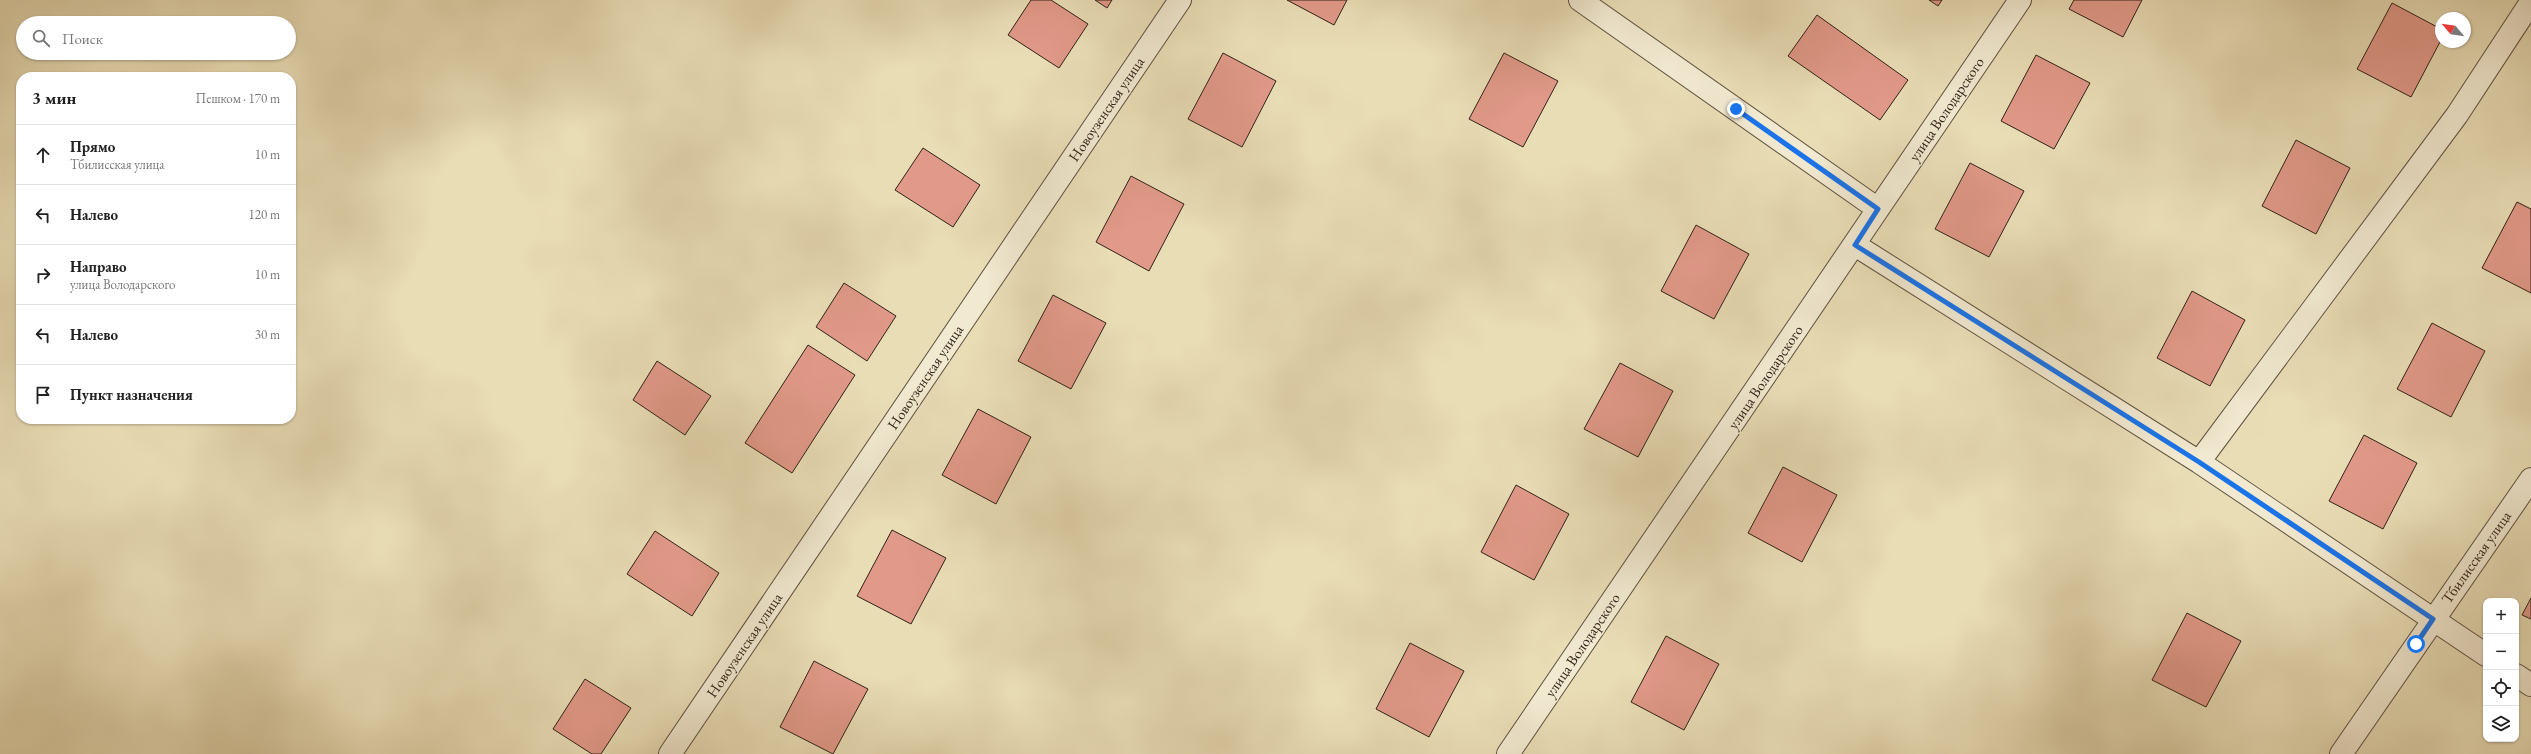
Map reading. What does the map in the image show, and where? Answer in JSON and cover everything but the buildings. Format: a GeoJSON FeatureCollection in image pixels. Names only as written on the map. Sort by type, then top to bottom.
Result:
{"type":"FeatureCollection","features":[{"type":"Feature","properties":{"kind":"street","name":"Новоузенская улица"},"geometry":{"type":"LineString","coordinates":[[670,754],[1180,0]]}},
{"type":"Feature","properties":{"kind":"street"},"geometry":{"type":"LineString","coordinates":[[1580,0],[1878,209]]}},
{"type":"Feature","properties":{"kind":"street","name":"улица Володарского"},"geometry":{"type":"LineString","coordinates":[[1508,754],[2020,0]]}},
{"type":"Feature","properties":{"kind":"street"},"geometry":{"type":"LineString","coordinates":[[2199,462],[2457,115],[2531,2]]}},
{"type":"Feature","properties":{"kind":"street"},"geometry":{"type":"LineString","coordinates":[[1855,245],[2199,462],[2483,652]]}},
{"type":"Feature","properties":{"kind":"street","name":"Тбилисская улица"},"geometry":{"type":"LineString","coordinates":[[2341,754],[2531,479]]}},
{"type":"Feature","properties":{"kind":"street"},"geometry":{"type":"LineString","coordinates":[[2519,677],[2531,685]]}},
{"type":"Feature","properties":{"kind":"route"},"geometry":{"type":"LineString","coordinates":[[1736,109],[1878,209],[1855,245],[2199,462],[2433,619],[2416,644]]}}]}
